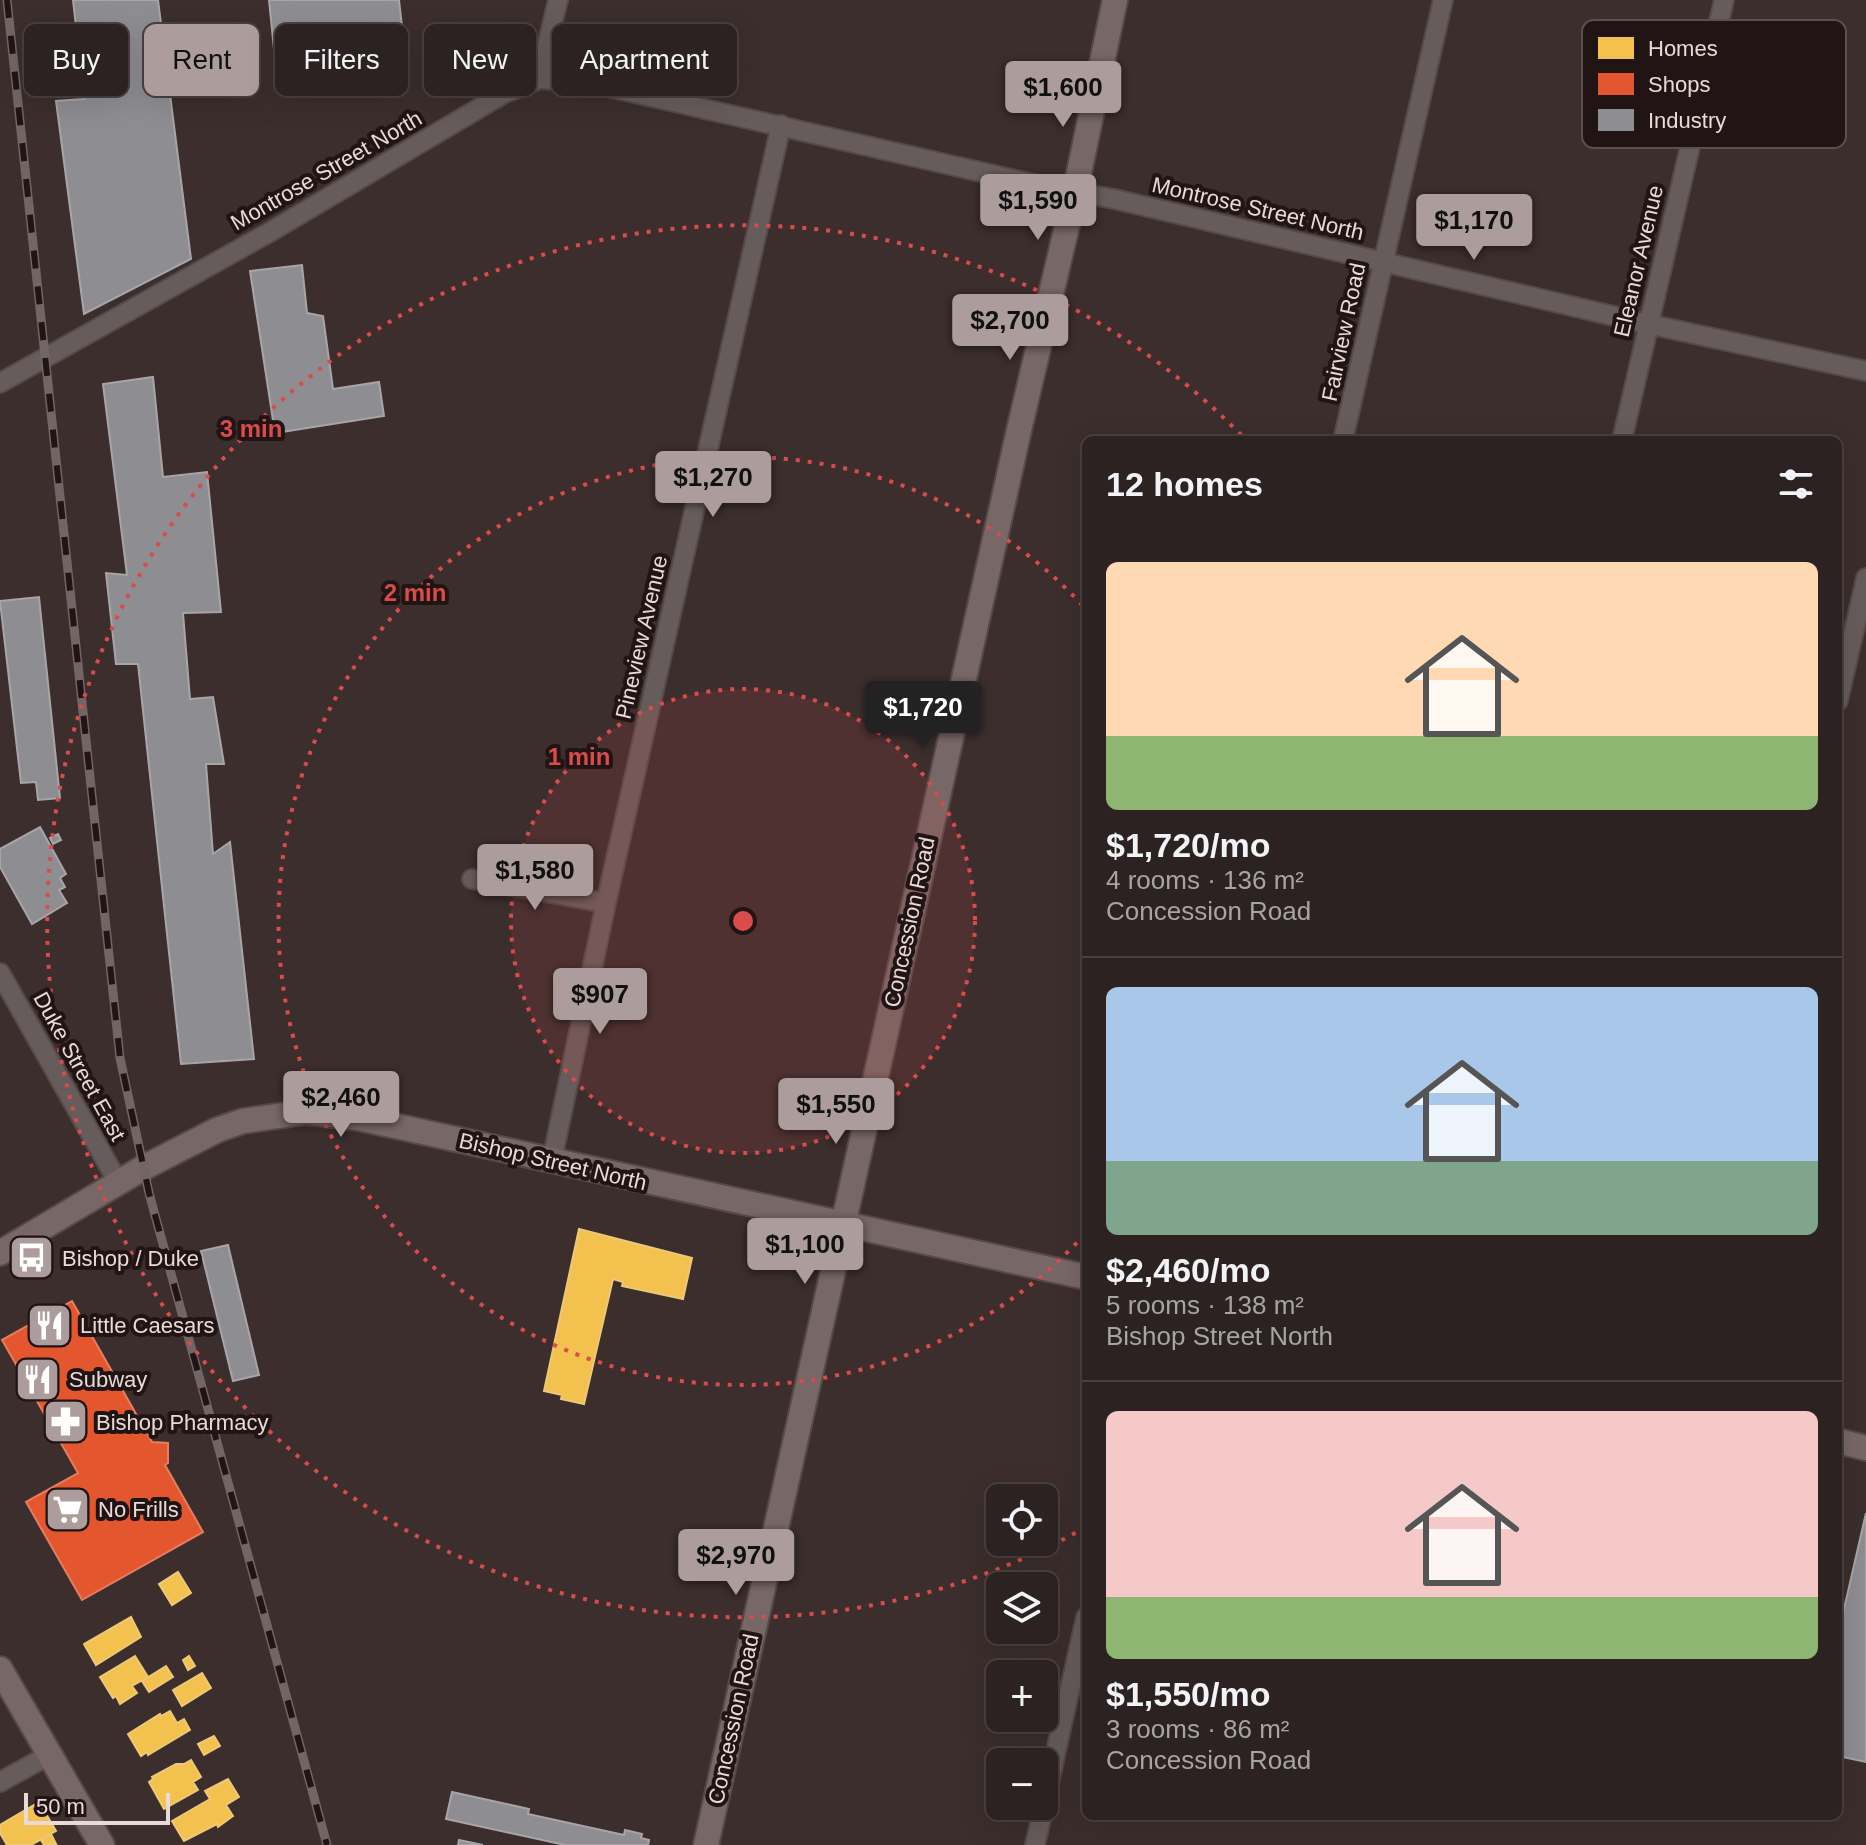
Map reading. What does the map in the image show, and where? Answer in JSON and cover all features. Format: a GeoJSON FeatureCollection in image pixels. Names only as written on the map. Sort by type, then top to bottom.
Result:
{"type":"FeatureCollection","features":[{"type":"Feature","properties":{"kind":"main road","name":"Concession Road"},"geometry":{"type":"LineString","coordinates":[[706,1845],[1008,476],[1075,192],[1115,0]]}},
{"type":"Feature","properties":{"kind":"main road","name":"Bishop Street North"},"geometry":{"type":"LineString","coordinates":[[0,1253],[118,1182],[230,1125],[266,1116],[306,1112],[359,1118],[1082,1276]]}},
{"type":"Feature","properties":{"kind":"main road"},"geometry":{"type":"LineString","coordinates":[[1842,1442],[1866,1448]]}},
{"type":"Feature","properties":{"kind":"main road"},"geometry":{"type":"LineString","coordinates":[[0,1669],[102,1845]]}},
{"type":"Feature","properties":{"kind":"street"},"geometry":{"type":"LineString","coordinates":[[539,79],[558,0]]}},
{"type":"Feature","properties":{"kind":"street","name":"Fairview Road"},"geometry":{"type":"LineString","coordinates":[[1344,436],[1443,0]]}},
{"type":"Feature","properties":{"kind":"street","name":"Eleanor Avenue"},"geometry":{"type":"LineString","coordinates":[[1719,20],[1724,0]]}},
{"type":"Feature","properties":{"kind":"street","name":"Montrose Street North"},"geometry":{"type":"LineString","coordinates":[[0,383],[270,232],[503,94],[539,79],[582,81],[1866,371]]}},
{"type":"Feature","properties":{"kind":"street","name":"Pineview Avenue"},"geometry":{"type":"LineString","coordinates":[[552,1160],[606,903],[781,125]]}},
{"type":"Feature","properties":{"kind":"street","name":"Eleanor Avenue"},"geometry":{"type":"LineString","coordinates":[[1623,436],[1689,148]]}},
{"type":"Feature","properties":{"kind":"street"},"geometry":{"type":"LineString","coordinates":[[1842,683],[1866,578]]}},
{"type":"Feature","properties":{"kind":"street"},"geometry":{"type":"LineString","coordinates":[[472,879],[606,903]]}},
{"type":"Feature","properties":{"kind":"street","name":"Duke Street East"},"geometry":{"type":"LineString","coordinates":[[0,973],[118,1182]]}},
{"type":"Feature","properties":{"kind":"street"},"geometry":{"type":"LineString","coordinates":[[1057,1748],[1082,1635]]}},
{"type":"Feature","properties":{"kind":"street"},"geometry":{"type":"LineString","coordinates":[[0,1782],[51,1754]]}},
{"type":"Feature","properties":{"kind":"street"},"geometry":{"type":"LineString","coordinates":[[1035,1845],[1041,1820]]}},
{"type":"Feature","properties":{"kind":"building: Homes"},"geometry":{"type":"Polygon","coordinates":[[[579,1229],[692,1258],[683,1299],[622,1286],[623,1282],[613,1279],[584,1404],[544,1391],[579,1229]]]}},
{"type":"Feature","properties":{"kind":"building: Homes"},"geometry":{"type":"Polygon","coordinates":[[[178,1572],[191,1593],[172,1605],[159,1584],[178,1572]]]}},
{"type":"Feature","properties":{"kind":"building: Homes"},"geometry":{"type":"Polygon","coordinates":[[[131,1617],[141,1637],[96,1665],[84,1644],[131,1617]]]}},
{"type":"Feature","properties":{"kind":"building: Homes"},"geometry":{"type":"Polygon","coordinates":[[[135,1656],[148,1677],[132,1686],[137,1693],[120,1704],[100,1677],[135,1656]]]}},
{"type":"Feature","properties":{"kind":"building: Homes"},"geometry":{"type":"Polygon","coordinates":[[[189,1656],[195,1666],[188,1670],[183,1660],[189,1656]]]}},
{"type":"Feature","properties":{"kind":"building: Homes"},"geometry":{"type":"Polygon","coordinates":[[[166,1666],[173,1677],[149,1692],[142,1681],[166,1666]]]}},
{"type":"Feature","properties":{"kind":"building: Homes"},"geometry":{"type":"Polygon","coordinates":[[[202,1673],[211,1688],[182,1706],[173,1690],[202,1673]]]}},
{"type":"Feature","properties":{"kind":"building: Homes"},"geometry":{"type":"Polygon","coordinates":[[[170,1711],[177,1723],[184,1719],[190,1730],[141,1756],[128,1734],[170,1711]]]}},
{"type":"Feature","properties":{"kind":"building: Homes"},"geometry":{"type":"Polygon","coordinates":[[[214,1736],[220,1746],[204,1755],[198,1744],[214,1736]]]}},
{"type":"Feature","properties":{"kind":"building: Homes"},"geometry":{"type":"Polygon","coordinates":[[[191,1760],[201,1777],[193,1782],[198,1790],[164,1809],[149,1782],[152,1777],[176,1764],[191,1760]]]}},
{"type":"Feature","properties":{"kind":"building: Homes"},"geometry":{"type":"Polygon","coordinates":[[[228,1779],[239,1797],[226,1805],[233,1816],[218,1827],[217,1824],[184,1841],[172,1821],[210,1799],[205,1791],[228,1779]]]}},
{"type":"Feature","properties":{"kind":"building: Homes"},"geometry":{"type":"Polygon","coordinates":[[[39,1802],[56,1831],[31,1845],[7,1845],[0,1833],[0,1825],[39,1802]]]}},
{"type":"Feature","properties":{"kind":"building: Homes"},"geometry":{"type":"Polygon","coordinates":[[[51,1834],[56,1844],[44,1845],[41,1840],[51,1834]]]}},
{"type":"Feature","properties":{"kind":"building: Shops"},"geometry":{"type":"Polygon","coordinates":[[[72,1301],[152,1442],[168,1443],[168,1463],[165,1465],[203,1532],[82,1600],[26,1502],[78,1473],[2,1340],[72,1301]]]}},
{"type":"Feature","properties":{"kind":"building: Industry"},"geometry":{"type":"Polygon","coordinates":[[[73,0],[158,0],[161,24],[144,24],[144,96],[170,96],[191,259],[84,314],[56,101],[84,99],[84,96],[128,96],[128,24],[76,24],[73,0]]]}},
{"type":"Feature","properties":{"kind":"building: Industry"},"geometry":{"type":"Polygon","coordinates":[[[269,0],[399,0],[402,24],[275,24],[275,59],[269,0]]]}},
{"type":"Feature","properties":{"kind":"building: Industry"},"geometry":{"type":"Polygon","coordinates":[[[302,265],[307,313],[323,316],[333,389],[379,382],[384,416],[275,433],[250,271],[302,265]]]}},
{"type":"Feature","properties":{"kind":"building: Industry"},"geometry":{"type":"Polygon","coordinates":[[[153,377],[163,477],[207,472],[221,612],[183,613],[190,699],[213,697],[224,764],[206,764],[213,854],[230,842],[254,1059],[181,1064],[138,664],[116,664],[106,573],[127,575],[103,384],[153,377]]]}},
{"type":"Feature","properties":{"kind":"building: Industry"},"geometry":{"type":"Polygon","coordinates":[[[39,597],[60,798],[38,800],[36,782],[21,783],[0,601],[39,597]]]}},
{"type":"Feature","properties":{"kind":"building: Industry"},"geometry":{"type":"Polygon","coordinates":[[[40,827],[66,874],[60,878],[65,887],[59,890],[67,903],[32,924],[0,867],[0,849],[40,827]]]}},
{"type":"Feature","properties":{"kind":"building: Industry"},"geometry":{"type":"Polygon","coordinates":[[[58,834],[61,840],[53,844],[50,838],[58,834]]]}},
{"type":"Feature","properties":{"kind":"building: Industry"},"geometry":{"type":"Polygon","coordinates":[[[228,1245],[259,1375],[233,1381],[201,1251],[228,1245]]]}},
{"type":"Feature","properties":{"kind":"building: Industry"},"geometry":{"type":"Polygon","coordinates":[[[1866,1513],[1866,1762],[1842,1757],[1842,1618],[1866,1513]]]}},
{"type":"Feature","properties":{"kind":"building: Industry"},"geometry":{"type":"Polygon","coordinates":[[[452,1792],[529,1809],[528,1814],[624,1835],[625,1830],[642,1834],[641,1838],[649,1840],[648,1845],[565,1845],[446,1819],[452,1792]]]}},
{"type":"Feature","properties":{"kind":"building: Industry"},"geometry":{"type":"Polygon","coordinates":[[[459,1840],[483,1845],[458,1845],[459,1840]]]}},
{"type":"Feature","properties":{"kind":"railway"},"geometry":{"type":"LineString","coordinates":[[7,0],[120,1058],[149,1193],[327,1845]]}},
{"type":"Feature","properties":{"kind":"place","name":"Bishop / Duke"},"geometry":{"type":"Point","coordinates":[31,1258]}},
{"type":"Feature","properties":{"kind":"place","name":"Little Caesars"},"geometry":{"type":"Point","coordinates":[49,1325]}},
{"type":"Feature","properties":{"kind":"place","name":"Subway"},"geometry":{"type":"Point","coordinates":[38,1379]}},
{"type":"Feature","properties":{"kind":"place","name":"Bishop Pharmacy"},"geometry":{"type":"Point","coordinates":[65,1422]}},
{"type":"Feature","properties":{"kind":"place","name":"No Frills"},"geometry":{"type":"Point","coordinates":[67,1509]}}]}
